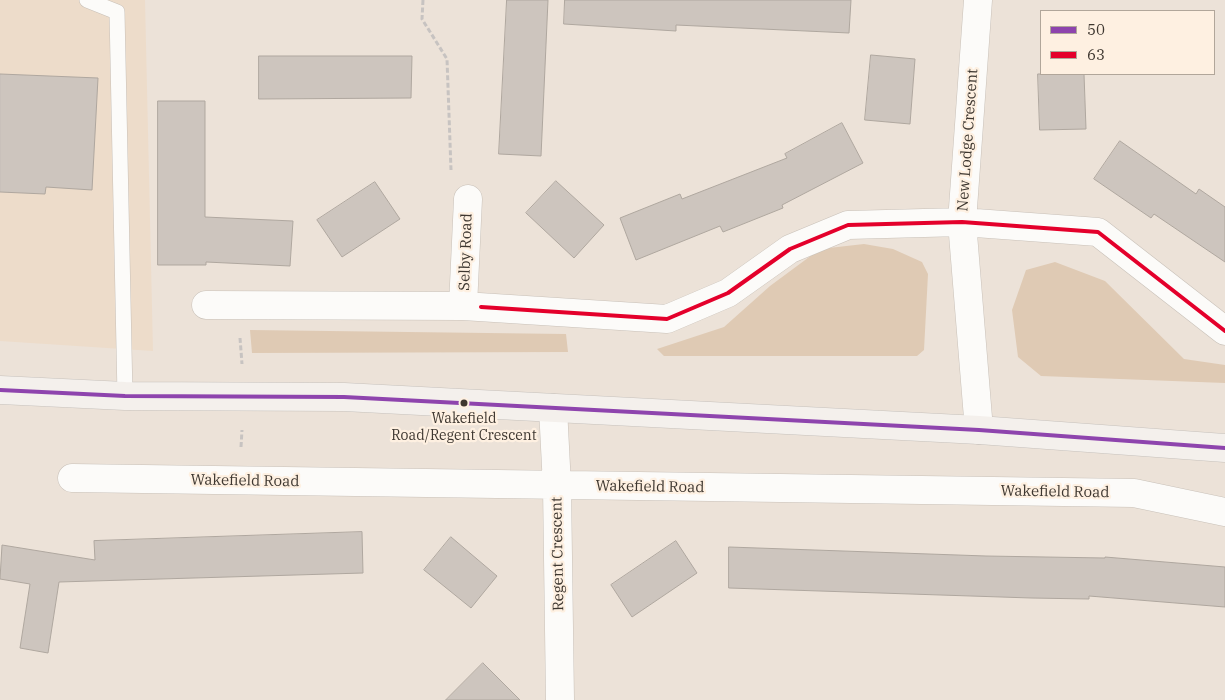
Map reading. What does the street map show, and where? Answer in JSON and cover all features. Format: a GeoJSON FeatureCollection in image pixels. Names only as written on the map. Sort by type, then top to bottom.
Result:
{"type":"FeatureCollection","features":[{"type":"Feature","properties":{"kind":"main road"},"geometry":{"type":"LineString","coordinates":[[0,390],[125,396],[344,397],[979,430],[1225,448]]}},
{"type":"Feature","properties":{"kind":"street","name":"New Lodge Crescent"},"geometry":{"type":"LineString","coordinates":[[978,0],[962,222],[979,430]]}},
{"type":"Feature","properties":{"kind":"street","name":"Selby Road"},"geometry":{"type":"LineString","coordinates":[[463,306],[468,199]]}},
{"type":"Feature","properties":{"kind":"street"},"geometry":{"type":"LineString","coordinates":[[206,305],[463,306],[667,319],[728,293],[790,249],[848,225],[962,222],[1098,232],[1225,331]]}},
{"type":"Feature","properties":{"kind":"street","name":"Regent Crescent"},"geometry":{"type":"LineString","coordinates":[[553,408],[557,486],[560,700]]}},
{"type":"Feature","properties":{"kind":"street","name":"Wakefield Road"},"geometry":{"type":"LineString","coordinates":[[72,478],[557,486],[1134,492],[1225,512]]}},
{"type":"Feature","properties":{"kind":"lane"},"geometry":{"type":"LineString","coordinates":[[87,0],[118,12],[125,396]]}},
{"type":"Feature","properties":{"kind":"path"},"geometry":{"type":"LineString","coordinates":[[423,0],[422,19],[448,59],[450,168],[468,199]]}},
{"type":"Feature","properties":{"kind":"shaded area"},"geometry":{"type":"Polygon","coordinates":[[[0,0],[145,0],[153,351],[0,341],[0,0]]]}},
{"type":"Feature","properties":{"kind":"shaded area"},"geometry":{"type":"Polygon","coordinates":[[[864,244],[893,249],[922,262],[928,274],[924,350],[917,356],[664,356],[657,349],[724,327],[770,286],[820,249],[864,244]]]}},
{"type":"Feature","properties":{"kind":"shaded area"},"geometry":{"type":"Polygon","coordinates":[[[1055,262],[1105,281],[1184,359],[1225,365],[1225,383],[1041,376],[1018,357],[1012,310],[1026,270],[1055,262]]]}},
{"type":"Feature","properties":{"kind":"shaded area"},"geometry":{"type":"Polygon","coordinates":[[[250,330],[566,334],[568,352],[252,353],[250,330]]]}},
{"type":"Feature","properties":{"kind":"building"},"geometry":{"type":"Polygon","coordinates":[[[507,0],[548,0],[541,156],[499,154],[507,0]]]}},
{"type":"Feature","properties":{"kind":"building"},"geometry":{"type":"Polygon","coordinates":[[[565,0],[851,0],[849,33],[676,25],[676,31],[564,24],[565,0]]]}},
{"type":"Feature","properties":{"kind":"building"},"geometry":{"type":"Polygon","coordinates":[[[871,55],[915,59],[910,124],[865,120],[871,55]]]}},
{"type":"Feature","properties":{"kind":"building"},"geometry":{"type":"Polygon","coordinates":[[[259,56],[412,56],[411,98],[259,99],[259,56]]]}},
{"type":"Feature","properties":{"kind":"building"},"geometry":{"type":"Polygon","coordinates":[[[0,74],[98,78],[92,190],[46,187],[45,194],[0,192],[0,74]]]}},
{"type":"Feature","properties":{"kind":"building"},"geometry":{"type":"Polygon","coordinates":[[[1038,74],[1084,75],[1086,129],[1040,130],[1038,74]]]}},
{"type":"Feature","properties":{"kind":"building"},"geometry":{"type":"Polygon","coordinates":[[[158,101],[205,101],[205,217],[293,221],[290,266],[206,262],[206,265],[158,265],[158,101]]]}},
{"type":"Feature","properties":{"kind":"building"},"geometry":{"type":"Polygon","coordinates":[[[842,123],[863,163],[782,205],[783,208],[723,232],[720,226],[636,260],[620,218],[680,194],[682,199],[787,158],[785,154],[842,123]]]}},
{"type":"Feature","properties":{"kind":"building"},"geometry":{"type":"Polygon","coordinates":[[[1120,141],[1196,194],[1199,189],[1225,207],[1225,262],[1154,214],[1151,218],[1094,179],[1120,141]]]}},
{"type":"Feature","properties":{"kind":"building"},"geometry":{"type":"Polygon","coordinates":[[[556,181],[604,225],[574,258],[526,213],[556,181]]]}},
{"type":"Feature","properties":{"kind":"building"},"geometry":{"type":"Polygon","coordinates":[[[375,182],[400,219],[342,257],[317,220],[375,182]]]}},
{"type":"Feature","properties":{"kind":"building"},"geometry":{"type":"Polygon","coordinates":[[[362,532],[363,573],[59,582],[48,653],[20,648],[30,584],[0,579],[2,545],[95,560],[94,541],[362,532]]]}},
{"type":"Feature","properties":{"kind":"building"},"geometry":{"type":"Polygon","coordinates":[[[451,537],[497,576],[471,608],[424,570],[451,537]]]}},
{"type":"Feature","properties":{"kind":"building"},"geometry":{"type":"Polygon","coordinates":[[[676,541],[697,573],[632,617],[611,585],[676,541]]]}},
{"type":"Feature","properties":{"kind":"building"},"geometry":{"type":"Polygon","coordinates":[[[729,547],[986,556],[1105,557],[1225,567],[1225,607],[1089,596],[1089,599],[1031,598],[729,588],[729,547]]]}},
{"type":"Feature","properties":{"kind":"building"},"geometry":{"type":"Polygon","coordinates":[[[483,663],[520,700],[446,700],[483,663]]]}},
{"type":"Feature","properties":{"kind":"transit line","name":"63"},"geometry":{"type":"LineString","coordinates":[[481,307],[667,319],[728,293],[790,249],[848,225],[962,222],[1098,232],[1225,331]]}},
{"type":"Feature","properties":{"kind":"transit line","name":"50"},"geometry":{"type":"LineString","coordinates":[[0,390],[125,396],[344,397],[979,430],[1225,448]]}},
{"type":"Feature","properties":{"kind":"place","name":"Wakefield Road/Regent Crescent"},"geometry":{"type":"Point","coordinates":[464,403]}}]}
